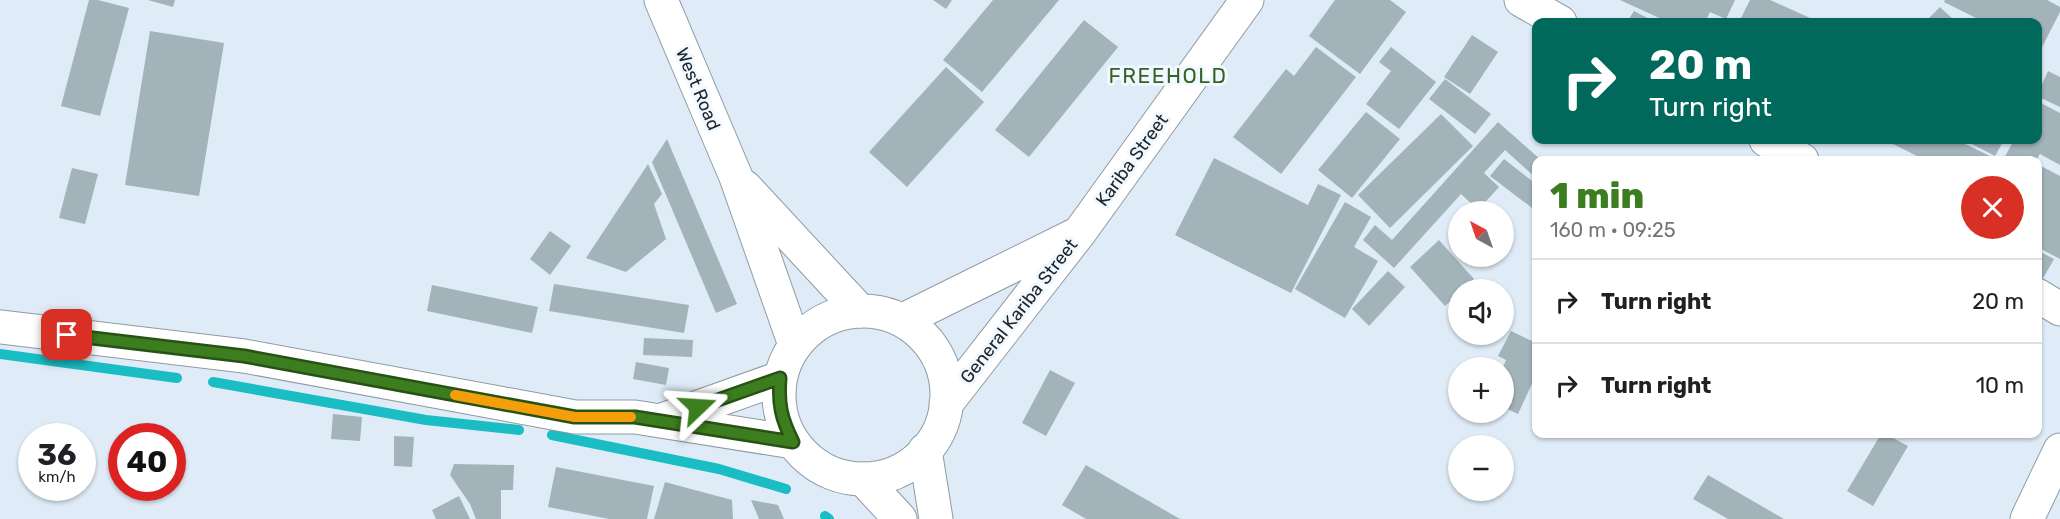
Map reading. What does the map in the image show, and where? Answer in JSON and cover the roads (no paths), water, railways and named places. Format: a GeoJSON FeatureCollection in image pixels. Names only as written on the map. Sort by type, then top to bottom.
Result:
{"type":"FeatureCollection","features":[{"type":"Feature","properties":{"kind":"street","name":"West Road"},"geometry":{"type":"LineString","coordinates":[[661,0],[736,177],[795,345]]}},
{"type":"Feature","properties":{"kind":"street","name":"Kariba Street"},"geometry":{"type":"LineString","coordinates":[[1080,232],[1247,0]]}},
{"type":"Feature","properties":{"kind":"street"},"geometry":{"type":"LineString","coordinates":[[1521,0],[1553,18]]}},
{"type":"Feature","properties":{"kind":"street"},"geometry":{"type":"LineString","coordinates":[[1773,144],[1795,156]]}},
{"type":"Feature","properties":{"kind":"street","name":"West Road"},"geometry":{"type":"LineString","coordinates":[[736,177],[860,311]]}},
{"type":"Feature","properties":{"kind":"street","name":"General Kariba Street"},"geometry":{"type":"LineString","coordinates":[[903,320],[1080,232]]}},
{"type":"Feature","properties":{"kind":"street","name":"General Kariba Street"},"geometry":{"type":"LineString","coordinates":[[946,404],[1080,232]]}},
{"type":"Feature","properties":{"kind":"street"},"geometry":{"type":"LineString","coordinates":[[2042,298],[2060,309]]}},
{"type":"Feature","properties":{"kind":"street"},"geometry":{"type":"LineString","coordinates":[[860,311],[882,312],[903,320],[923,335],[938,355],[946,379],[946,404],[940,429],[926,450],[908,465],[886,475],[863,478],[843,476],[823,469],[807,458],[793,442],[783,422],[779,400],[780,378],[786,360],[795,345],[824,320],[860,311]]}},
{"type":"Feature","properties":{"kind":"street"},"geometry":{"type":"LineString","coordinates":[[0,327],[244,356],[575,417],[635,417],[793,442]]}},
{"type":"Feature","properties":{"kind":"street"},"geometry":{"type":"LineString","coordinates":[[657,421],[780,378]]}},
{"type":"Feature","properties":{"kind":"street"},"geometry":{"type":"LineString","coordinates":[[926,450],[936,519]]}},
{"type":"Feature","properties":{"kind":"street"},"geometry":{"type":"LineString","coordinates":[[2027,519],[2060,450]]}},
{"type":"Feature","properties":{"kind":"street"},"geometry":{"type":"LineString","coordinates":[[863,478],[900,519]]}},
{"type":"Feature","properties":{"kind":"waterway"},"geometry":{"type":"LineString","coordinates":[[0,354],[177,378]]}},
{"type":"Feature","properties":{"kind":"waterway"},"geometry":{"type":"LineString","coordinates":[[213,382],[426,420],[519,430]]}},
{"type":"Feature","properties":{"kind":"waterway"},"geometry":{"type":"LineString","coordinates":[[552,435],[719,469],[786,489]]}},
{"type":"Feature","properties":{"kind":"waterway"},"geometry":{"type":"LineString","coordinates":[[825,516],[829,519]]}},
{"type":"Feature","properties":{"kind":"district","name":"FREEHOLD"},"geometry":{"type":"Point","coordinates":[1168,75]}}]}
